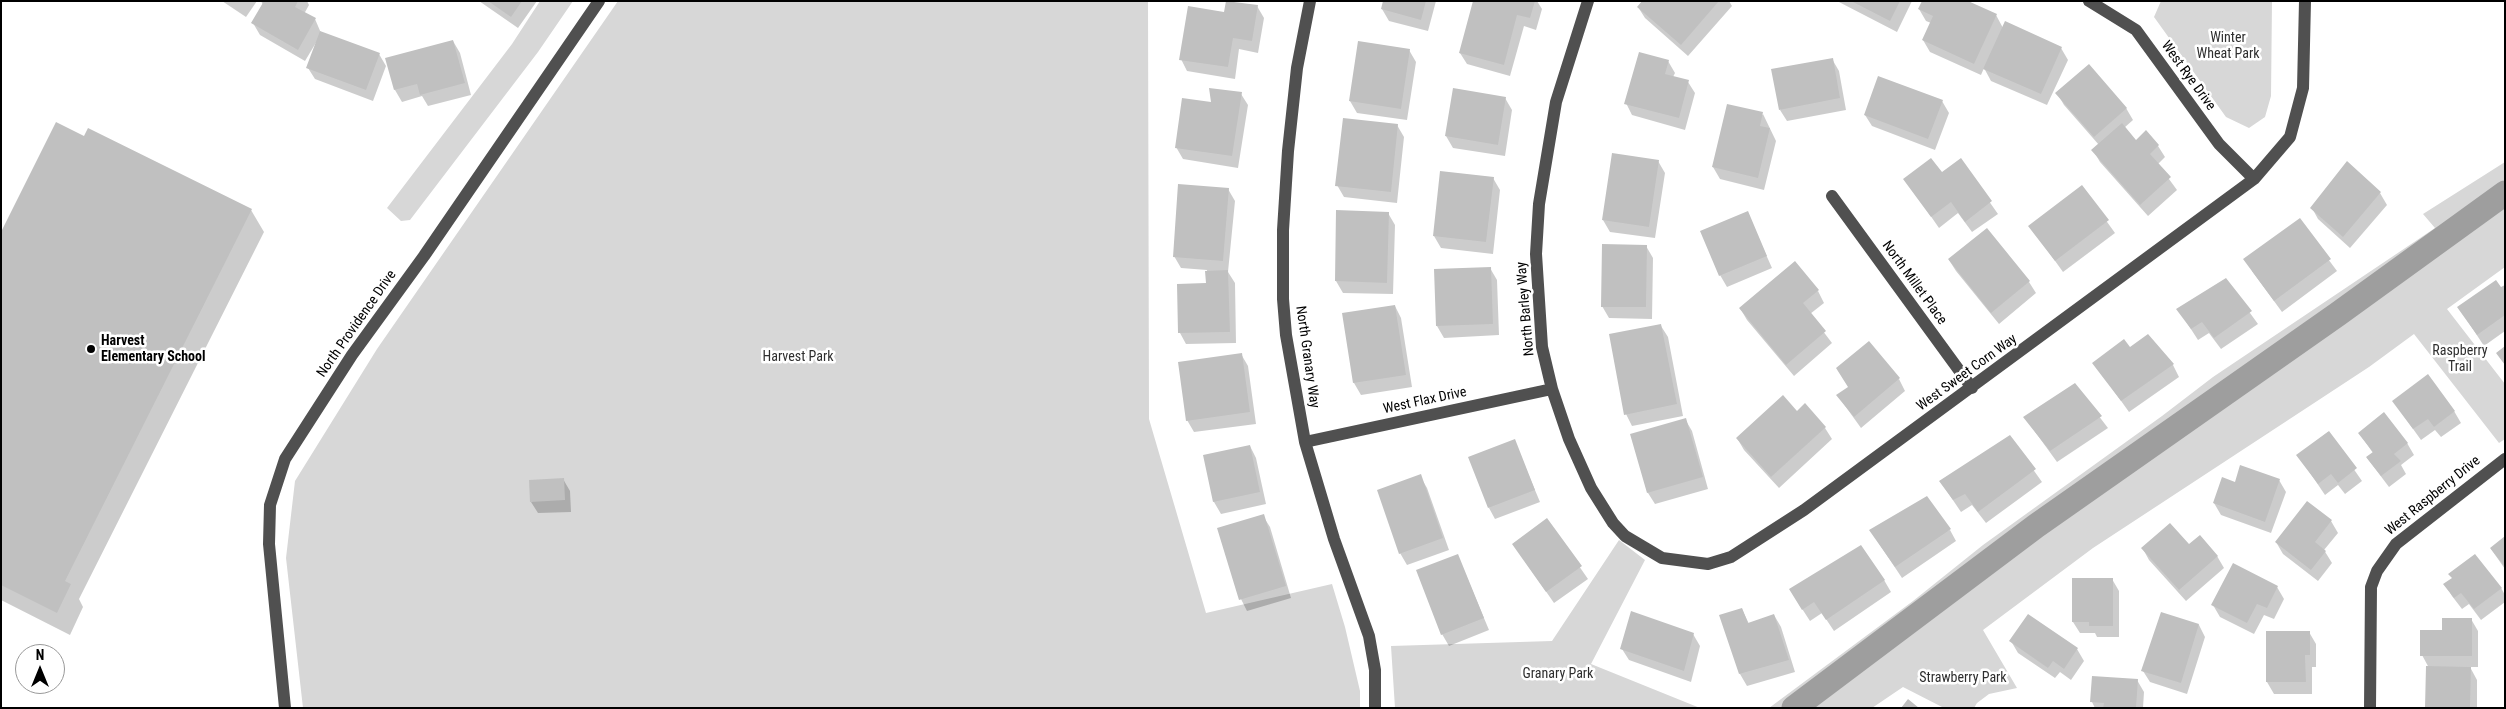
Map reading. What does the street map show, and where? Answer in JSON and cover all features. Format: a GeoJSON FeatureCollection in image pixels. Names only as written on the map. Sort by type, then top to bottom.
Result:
{"type":"FeatureCollection","features":[{"type":"Feature","properties":{"kind":"street","name":"North Providence Drive"},"geometry":{"type":"LineString","coordinates":[[285,708],[269,544],[270,505],[285,459],[352,355],[424,256],[599,1]]}},
{"type":"Feature","properties":{"kind":"street","name":"North Granary Way"},"geometry":{"type":"LineString","coordinates":[[1310,1],[1297,68],[1283,230],[1283,299],[1286,335],[1305,442],[1334,539],[1369,636],[1374,670],[1375,708]]}},
{"type":"Feature","properties":{"kind":"street","name":"North Barley Way"},"geometry":{"type":"LineString","coordinates":[[1588,1],[1556,102],[1539,204],[1536,254],[1542,347],[1552,389],[1569,438],[1601,506],[1625,536],[1662,558],[1684,562]]}},
{"type":"Feature","properties":{"kind":"street","name":"West Rye Drive"},"geometry":{"type":"LineString","coordinates":[[2089,1],[2136,30],[2219,144],[2254,179]]}},
{"type":"Feature","properties":{"kind":"street","name":"West Sweet Corn Way"},"geometry":{"type":"LineString","coordinates":[[1684,562],[1708,564],[1731,557],[1804,510],[2254,179],[2290,137],[2303,88],[2305,1]]}},
{"type":"Feature","properties":{"kind":"street","name":"North Millet Place"},"geometry":{"type":"LineString","coordinates":[[1832,196],[1972,388]]}},
{"type":"Feature","properties":{"kind":"street","name":"West Flax Drive"},"geometry":{"type":"LineString","coordinates":[[1305,442],[1552,389]]}},
{"type":"Feature","properties":{"kind":"street","name":"West Raspberry Drive"},"geometry":{"type":"LineString","coordinates":[[2370,708],[2371,587],[2377,571],[2396,544],[2505,459]]}},
{"type":"Feature","properties":{"kind":"green space"},"geometry":{"type":"Polygon","coordinates":[[[540,1],[573,1],[538,52],[410,220],[401,221],[387,208],[512,44],[540,1]]]}},
{"type":"Feature","properties":{"kind":"green space","name":"Harvest Park"},"geometry":{"type":"Polygon","coordinates":[[[618,1],[1148,1],[1149,419],[1206,613],[1332,584],[1345,627],[1360,691],[1360,708],[303,708],[286,558],[295,481],[377,349],[618,1]]]}},
{"type":"Feature","properties":{"kind":"green space","name":"Winter Wheat Park"},"geometry":{"type":"Polygon","coordinates":[[[2161,1],[2272,1],[2271,96],[2265,117],[2249,128],[2226,117],[2154,17],[2161,1]]]}},
{"type":"Feature","properties":{"kind":"green space"},"geometry":{"type":"Polygon","coordinates":[[[2505,162],[2505,267],[2447,309],[2505,384],[2505,439],[2499,443],[2414,334],[2369,367],[2093,548],[1983,630],[2017,688],[1989,694],[1977,703],[1974,708],[1944,708],[1903,687],[1872,708],[1769,708],[1913,601],[1983,545],[2213,377],[2435,228],[2423,214],[2505,162]]]}},
{"type":"Feature","properties":{"kind":"green space","name":"Granary Park"},"geometry":{"type":"Polygon","coordinates":[[[1619,540],[1645,560],[1591,664],[1700,708],[1395,708],[1391,646],[1552,641],[1619,540]]]}},
{"type":"Feature","properties":{"kind":"building"},"geometry":{"type":"Polygon","coordinates":[[[264,1],[298,1],[295,7],[316,18],[298,50],[251,23],[264,1]]]}},
{"type":"Feature","properties":{"kind":"building"},"geometry":{"type":"Polygon","coordinates":[[[488,1],[522,1],[511,17],[488,1]]]}},
{"type":"Feature","properties":{"kind":"building"},"geometry":{"type":"Polygon","coordinates":[[[1226,1],[1258,5],[1252,41],[1233,38],[1228,67],[1179,60],[1188,6],[1224,12],[1226,1]]]}},
{"type":"Feature","properties":{"kind":"building"},"geometry":{"type":"Polygon","coordinates":[[[1383,1],[1426,1],[1421,20],[1381,9],[1383,1]]]}},
{"type":"Feature","properties":{"kind":"building"},"geometry":{"type":"Polygon","coordinates":[[[1473,1],[1535,1],[1530,18],[1517,15],[1504,65],[1459,53],[1473,1]]]}},
{"type":"Feature","properties":{"kind":"building"},"geometry":{"type":"Polygon","coordinates":[[[1642,1],[1719,1],[1681,45],[1637,7],[1642,1]]]}},
{"type":"Feature","properties":{"kind":"building"},"geometry":{"type":"Polygon","coordinates":[[[1851,1],[1900,1],[1890,21],[1851,1]]]}},
{"type":"Feature","properties":{"kind":"building"},"geometry":{"type":"Polygon","coordinates":[[[1922,1],[1968,1],[1997,14],[1974,64],[1922,40],[1933,16],[1918,9],[1922,1]]]}},
{"type":"Feature","properties":{"kind":"building"},"geometry":{"type":"Polygon","coordinates":[[[2005,21],[2062,47],[2041,94],[1983,69],[2005,21]]]}},
{"type":"Feature","properties":{"kind":"building"},"geometry":{"type":"Polygon","coordinates":[[[320,31],[380,53],[366,90],[306,68],[320,31]]]}},
{"type":"Feature","properties":{"kind":"building"},"geometry":{"type":"Polygon","coordinates":[[[453,40],[465,83],[420,95],[417,84],[394,90],[385,58],[453,40]]]}},
{"type":"Feature","properties":{"kind":"building"},"geometry":{"type":"Polygon","coordinates":[[[1358,41],[1410,49],[1401,109],[1349,101],[1358,41]]]}},
{"type":"Feature","properties":{"kind":"building"},"geometry":{"type":"Polygon","coordinates":[[[1639,52],[1669,60],[1665,74],[1689,80],[1679,118],[1624,104],[1639,52]]]}},
{"type":"Feature","properties":{"kind":"building"},"geometry":{"type":"Polygon","coordinates":[[[1833,58],[1840,98],[1779,110],[1771,69],[1833,58]]]}},
{"type":"Feature","properties":{"kind":"building"},"geometry":{"type":"Polygon","coordinates":[[[2089,64],[2127,108],[2094,137],[2055,93],[2089,64]]]}},
{"type":"Feature","properties":{"kind":"building"},"geometry":{"type":"Polygon","coordinates":[[[1878,76],[1943,100],[1928,139],[1864,115],[1878,76]]]}},
{"type":"Feature","properties":{"kind":"building"},"geometry":{"type":"Polygon","coordinates":[[[1209,88],[1242,92],[1232,156],[1175,148],[1182,98],[1211,102],[1209,88]]]}},
{"type":"Feature","properties":{"kind":"building"},"geometry":{"type":"Polygon","coordinates":[[[1453,88],[1506,97],[1498,145],[1445,136],[1453,88]]]}},
{"type":"Feature","properties":{"kind":"building"},"geometry":{"type":"Polygon","coordinates":[[[1727,104],[1763,112],[1760,126],[1770,128],[1758,178],[1712,167],[1727,104]]]}},
{"type":"Feature","properties":{"kind":"building"},"geometry":{"type":"Polygon","coordinates":[[[1343,118],[1398,124],[1391,192],[1335,186],[1343,118]]]}},
{"type":"Feature","properties":{"kind":"building","name":"Harvest Elementary School"},"geometry":{"type":"Polygon","coordinates":[[[56,122],[84,136],[88,128],[252,209],[65,581],[71,584],[57,613],[1,585],[1,232],[56,122]]]}},
{"type":"Feature","properties":{"kind":"building"},"geometry":{"type":"Polygon","coordinates":[[[2122,123],[2136,140],[2146,130],[2159,145],[2150,154],[2171,177],[2140,205],[2091,150],[2122,123]]]}},
{"type":"Feature","properties":{"kind":"building"},"geometry":{"type":"Polygon","coordinates":[[[1612,153],[1659,160],[1649,227],[1602,220],[1612,153]]]}},
{"type":"Feature","properties":{"kind":"building"},"geometry":{"type":"Polygon","coordinates":[[[1931,158],[1942,172],[1961,158],[1992,201],[1965,222],[1951,202],[1931,217],[1903,179],[1931,158]]]}},
{"type":"Feature","properties":{"kind":"building"},"geometry":{"type":"Polygon","coordinates":[[[2347,161],[2381,192],[2343,237],[2310,208],[2347,161]]]}},
{"type":"Feature","properties":{"kind":"building"},"geometry":{"type":"Polygon","coordinates":[[[1440,171],[1494,177],[1486,242],[1433,236],[1440,171]]]}},
{"type":"Feature","properties":{"kind":"building"},"geometry":{"type":"Polygon","coordinates":[[[1178,184],[1229,188],[1223,261],[1173,257],[1178,184]]]}},
{"type":"Feature","properties":{"kind":"building"},"geometry":{"type":"Polygon","coordinates":[[[2082,185],[2109,220],[2055,261],[2028,226],[2082,185]]]}},
{"type":"Feature","properties":{"kind":"building"},"geometry":{"type":"Polygon","coordinates":[[[1336,210],[1389,212],[1387,283],[1335,281],[1336,210]]]}},
{"type":"Feature","properties":{"kind":"building"},"geometry":{"type":"Polygon","coordinates":[[[1748,211],[1767,256],[1719,276],[1700,231],[1748,211]]]}},
{"type":"Feature","properties":{"kind":"building"},"geometry":{"type":"Polygon","coordinates":[[[2300,218],[2331,259],[2274,301],[2243,259],[2300,218]]]}},
{"type":"Feature","properties":{"kind":"building"},"geometry":{"type":"Polygon","coordinates":[[[1987,228],[2030,281],[1991,313],[1948,259],[1987,228]]]}},
{"type":"Feature","properties":{"kind":"building"},"geometry":{"type":"Polygon","coordinates":[[[1602,244],[1647,245],[1646,307],[1601,307],[1602,244]]]}},
{"type":"Feature","properties":{"kind":"building"},"geometry":{"type":"Polygon","coordinates":[[[1795,261],[1819,290],[1803,303],[1826,331],[1786,365],[1739,308],[1795,261]]]}},
{"type":"Feature","properties":{"kind":"building"},"geometry":{"type":"Polygon","coordinates":[[[1491,267],[1493,324],[1436,326],[1434,269],[1491,267]]]}},
{"type":"Feature","properties":{"kind":"building"},"geometry":{"type":"Polygon","coordinates":[[[1228,270],[1230,332],[1178,333],[1177,284],[1206,283],[1205,271],[1228,270]]]}},
{"type":"Feature","properties":{"kind":"building"},"geometry":{"type":"Polygon","coordinates":[[[2226,278],[2252,311],[2214,338],[2202,322],[2191,329],[2176,309],[2226,278]]]}},
{"type":"Feature","properties":{"kind":"building"},"geometry":{"type":"Polygon","coordinates":[[[2496,280],[2501,287],[2505,285],[2505,315],[2477,335],[2457,307],[2496,280]]]}},
{"type":"Feature","properties":{"kind":"building"},"geometry":{"type":"Polygon","coordinates":[[[1395,305],[1406,375],[1353,383],[1342,313],[1395,305]]]}},
{"type":"Feature","properties":{"kind":"building"},"geometry":{"type":"Polygon","coordinates":[[[1661,324],[1677,404],[1624,415],[1609,334],[1661,324]]]}},
{"type":"Feature","properties":{"kind":"building"},"geometry":{"type":"Polygon","coordinates":[[[2148,334],[2174,364],[2121,401],[2092,363],[2124,339],[2130,347],[2148,334]]]}},
{"type":"Feature","properties":{"kind":"building"},"geometry":{"type":"Polygon","coordinates":[[[1869,341],[1900,378],[1854,417],[1836,395],[1848,387],[1836,368],[1869,341]]]}},
{"type":"Feature","properties":{"kind":"building"},"geometry":{"type":"Polygon","coordinates":[[[2505,346],[2505,365],[2496,353],[2505,346]]]}},
{"type":"Feature","properties":{"kind":"building"},"geometry":{"type":"Polygon","coordinates":[[[1242,353],[1250,412],[1186,421],[1178,362],[1242,353]]]}},
{"type":"Feature","properties":{"kind":"building"},"geometry":{"type":"Polygon","coordinates":[[[2428,374],[2455,411],[2434,427],[2428,419],[2413,429],[2392,401],[2428,374]]]}},
{"type":"Feature","properties":{"kind":"building"},"geometry":{"type":"Polygon","coordinates":[[[2075,383],[2102,416],[2050,451],[2023,417],[2075,383]]]}},
{"type":"Feature","properties":{"kind":"building"},"geometry":{"type":"Polygon","coordinates":[[[1783,395],[1797,411],[1805,403],[1826,427],[1771,477],[1736,438],[1783,395]]]}},
{"type":"Feature","properties":{"kind":"building"},"geometry":{"type":"Polygon","coordinates":[[[2384,412],[2408,443],[2394,454],[2401,461],[2381,476],[2366,457],[2373,452],[2358,433],[2384,412]]]}},
{"type":"Feature","properties":{"kind":"building"},"geometry":{"type":"Polygon","coordinates":[[[1686,418],[1703,477],[1647,493],[1630,434],[1686,418]]]}},
{"type":"Feature","properties":{"kind":"building"},"geometry":{"type":"Polygon","coordinates":[[[2329,431],[2357,468],[2338,483],[2331,474],[2318,484],[2296,455],[2329,431]]]}},
{"type":"Feature","properties":{"kind":"building"},"geometry":{"type":"Polygon","coordinates":[[[2010,435],[2036,469],[1978,512],[1965,494],[1953,500],[1939,481],[2010,435]]]}},
{"type":"Feature","properties":{"kind":"building"},"geometry":{"type":"Polygon","coordinates":[[[1515,439],[1535,490],[1488,508],[1468,457],[1515,439]]]}},
{"type":"Feature","properties":{"kind":"building"},"geometry":{"type":"Polygon","coordinates":[[[1250,445],[1260,492],[1213,502],[1203,455],[1250,445]]]}},
{"type":"Feature","properties":{"kind":"building"},"geometry":{"type":"Polygon","coordinates":[[[2240,465],[2280,479],[2265,522],[2213,503],[2222,477],[2235,482],[2240,465]]]}},
{"type":"Feature","properties":{"kind":"building"},"geometry":{"type":"Polygon","coordinates":[[[1421,474],[1443,538],[1399,554],[1377,490],[1421,474]]]}},
{"type":"Feature","properties":{"kind":"building"},"geometry":{"type":"Polygon","coordinates":[[[564,478],[565,500],[530,502],[529,480],[564,478]]]}},
{"type":"Feature","properties":{"kind":"building"},"geometry":{"type":"Polygon","coordinates":[[[1927,496],[1951,529],[1895,567],[1869,530],[1927,496]]]}},
{"type":"Feature","properties":{"kind":"building"},"geometry":{"type":"Polygon","coordinates":[[[2307,501],[2332,520],[2315,542],[2326,551],[2311,570],[2275,542],[2307,501]]]}},
{"type":"Feature","properties":{"kind":"building"},"geometry":{"type":"Polygon","coordinates":[[[1264,514],[1286,586],[1239,600],[1217,528],[1264,514]]]}},
{"type":"Feature","properties":{"kind":"building"},"geometry":{"type":"Polygon","coordinates":[[[1547,518],[1582,566],[1546,592],[1512,544],[1547,518]]]}},
{"type":"Feature","properties":{"kind":"building"},"geometry":{"type":"Polygon","coordinates":[[[2170,523],[2189,544],[2200,535],[2218,556],[2179,590],[2141,548],[2170,523]]]}},
{"type":"Feature","properties":{"kind":"building"},"geometry":{"type":"Polygon","coordinates":[[[2505,536],[2505,567],[2490,548],[2505,536]]]}},
{"type":"Feature","properties":{"kind":"building"},"geometry":{"type":"Polygon","coordinates":[[[1861,545],[1885,580],[1826,620],[1814,602],[1802,610],[1789,589],[1861,545]]]}},
{"type":"Feature","properties":{"kind":"building"},"geometry":{"type":"Polygon","coordinates":[[[1458,554],[1484,618],[1441,635],[1416,570],[1458,554]]]}},
{"type":"Feature","properties":{"kind":"building"},"geometry":{"type":"Polygon","coordinates":[[[2475,554],[2502,588],[2474,609],[2461,593],[2454,598],[2443,584],[2452,578],[2448,574],[2475,554]]]}},
{"type":"Feature","properties":{"kind":"building"},"geometry":{"type":"Polygon","coordinates":[[[2233,563],[2278,586],[2267,608],[2257,604],[2247,623],[2211,605],[2233,563]]]}},
{"type":"Feature","properties":{"kind":"building"},"geometry":{"type":"Polygon","coordinates":[[[2072,578],[2113,578],[2113,626],[2089,626],[2089,622],[2072,622],[2072,578]]]}},
{"type":"Feature","properties":{"kind":"building"},"geometry":{"type":"Polygon","coordinates":[[[1742,608],[1748,623],[1774,614],[1789,660],[1739,674],[1719,615],[1742,608]]]}},
{"type":"Feature","properties":{"kind":"building"},"geometry":{"type":"Polygon","coordinates":[[[1631,611],[1694,633],[1684,671],[1620,649],[1631,611]]]}},
{"type":"Feature","properties":{"kind":"building"},"geometry":{"type":"Polygon","coordinates":[[[2161,612],[2199,624],[2181,683],[2141,671],[2161,612]]]}},
{"type":"Feature","properties":{"kind":"building"},"geometry":{"type":"Polygon","coordinates":[[[2028,614],[2078,648],[2064,669],[2053,661],[2048,668],[2009,641],[2028,614]]]}},
{"type":"Feature","properties":{"kind":"building"},"geometry":{"type":"Polygon","coordinates":[[[2442,618],[2472,618],[2472,656],[2420,656],[2420,630],[2442,630],[2442,618]]]}},
{"type":"Feature","properties":{"kind":"building"},"geometry":{"type":"Polygon","coordinates":[[[2266,631],[2310,631],[2310,655],[2305,655],[2306,682],[2266,682],[2266,631]]]}},
{"type":"Feature","properties":{"kind":"building"},"geometry":{"type":"Polygon","coordinates":[[[2426,666],[2471,667],[2470,708],[2425,708],[2426,666]]]}},
{"type":"Feature","properties":{"kind":"building"},"geometry":{"type":"Polygon","coordinates":[[[2092,676],[2138,679],[2136,708],[2103,708],[2104,703],[2090,702],[2092,676]]]}},
{"type":"Feature","properties":{"kind":"building"},"geometry":{"type":"Polygon","coordinates":[[[1908,699],[1919,708],[1901,708],[1908,699]]]}},
{"type":"Feature","properties":{"kind":"waterway"},"geometry":{"type":"LineString","coordinates":[[1794,708],[2036,526],[2338,314],[2505,193]]}},
{"type":"Feature","properties":{"kind":"place","name":"Harvest Elementary School"},"geometry":{"type":"Point","coordinates":[91,349]}},
{"type":"Feature","properties":{"kind":"park label","name":"Raspberry Trail"},"geometry":{"type":"Point","coordinates":[2460,360]}},
{"type":"Feature","properties":{"kind":"park label","name":"Strawberry Park"},"geometry":{"type":"Point","coordinates":[1963,678]}}]}
